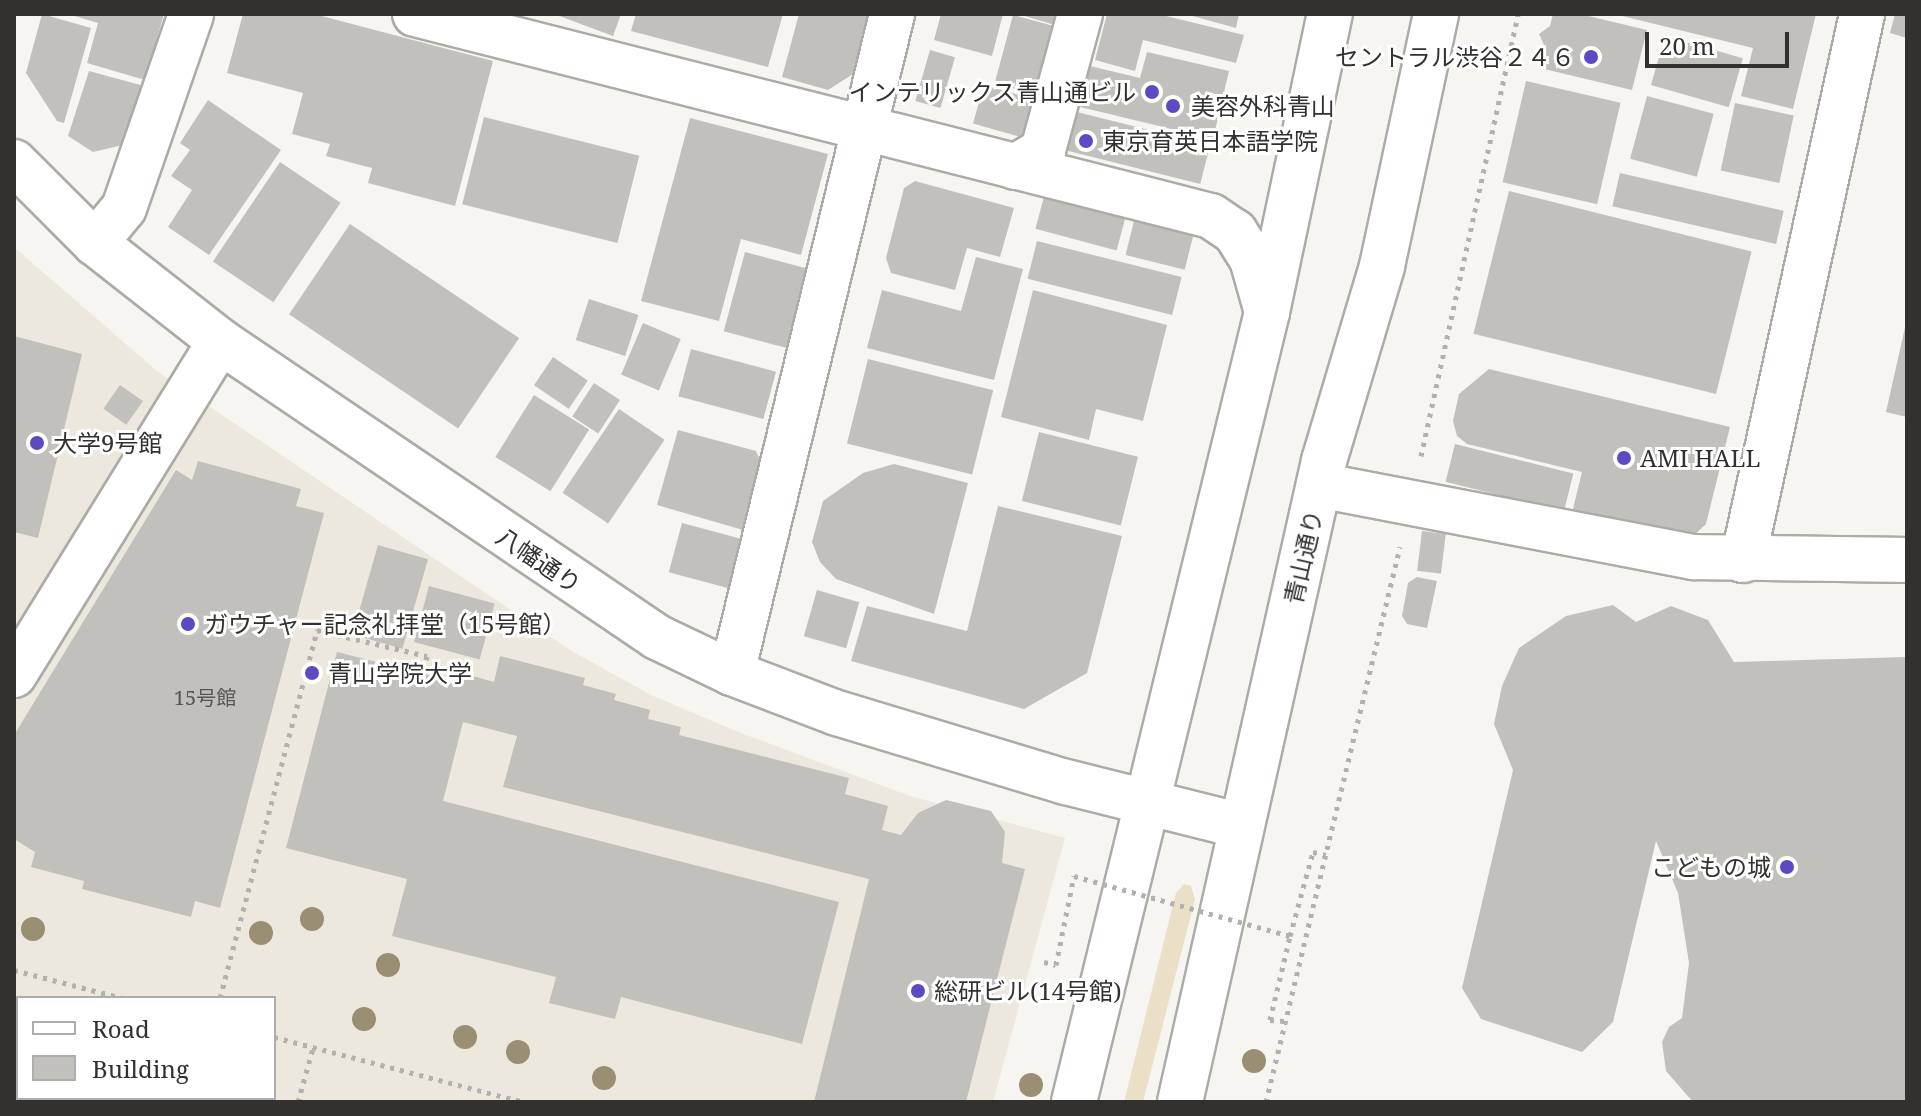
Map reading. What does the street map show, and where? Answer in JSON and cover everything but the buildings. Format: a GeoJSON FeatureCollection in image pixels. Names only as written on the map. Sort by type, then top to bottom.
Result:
{"type":"FeatureCollection","features":[{"type":"Feature","properties":{"kind":"main road"},"geometry":{"type":"LineString","coordinates":[[95,243],[124,208],[191,14]]}},
{"type":"Feature","properties":{"kind":"main road"},"geometry":{"type":"LineString","coordinates":[[415,14],[498,25],[862,130],[1211,216],[1235,232],[1252,259],[1267,312]]}},
{"type":"Feature","properties":{"kind":"main road"},"geometry":{"type":"LineString","coordinates":[[732,673],[892,14]]}},
{"type":"Feature","properties":{"kind":"main road"},"geometry":{"type":"LineString","coordinates":[[1015,167],[1043,150],[1080,14]]}},
{"type":"Feature","properties":{"kind":"main road"},"geometry":{"type":"LineString","coordinates":[[1074,1102],[1267,312],[1330,14]]}},
{"type":"Feature","properties":{"kind":"main road","name":"青山通り"},"geometry":{"type":"LineString","coordinates":[[1180,1102],[1319,485],[1382,266],[1436,14]]}},
{"type":"Feature","properties":{"kind":"main road"},"geometry":{"type":"LineString","coordinates":[[1743,560],[1862,14]]}},
{"type":"Feature","properties":{"kind":"main road","name":"八幡通り"},"geometry":{"type":"LineString","coordinates":[[14,162],[95,243],[220,341],[589,594],[657,637],[732,673],[837,713],[1148,805],[1241,826]]}},
{"type":"Feature","properties":{"kind":"main road"},"geometry":{"type":"LineString","coordinates":[[14,675],[220,341]]}},
{"type":"Feature","properties":{"kind":"main road"},"geometry":{"type":"LineString","coordinates":[[1319,485],[1694,557],[1907,560]]}},
{"type":"Feature","properties":{"kind":"path"},"geometry":{"type":"LineString","coordinates":[[1417,473],[1518,14]]}},
{"type":"Feature","properties":{"kind":"path"},"geometry":{"type":"LineString","coordinates":[[1266,1102],[1403,535]]}},
{"type":"Feature","properties":{"kind":"path"},"geometry":{"type":"LineString","coordinates":[[221,996],[317,630],[427,656],[423,673]]}},
{"type":"Feature","properties":{"kind":"path"},"geometry":{"type":"LineString","coordinates":[[1284,1021],[1270,1020],[1290,936],[1313,852],[1326,855]]}},
{"type":"Feature","properties":{"kind":"path"},"geometry":{"type":"LineString","coordinates":[[1044,962],[1056,965],[1074,876],[1290,936]]}},
{"type":"Feature","properties":{"kind":"path"},"geometry":{"type":"LineString","coordinates":[[14,970],[114,996]]}},
{"type":"Feature","properties":{"kind":"path"},"geometry":{"type":"LineString","coordinates":[[276,1038],[523,1102]]}},
{"type":"Feature","properties":{"kind":"path"},"geometry":{"type":"LineString","coordinates":[[298,1102],[313,1048]]}},
{"type":"Feature","properties":{"kind":"shaded area","name":"青山学院大学"},"geometry":{"type":"Polygon","coordinates":[[[14,247],[157,371],[570,650],[651,695],[741,733],[910,796],[1065,838],[993,1102],[14,1102],[14,247]]]}},
{"type":"Feature","properties":{"kind":"shaded area"},"geometry":{"type":"Polygon","coordinates":[[[1184,884],[1191,886],[1195,899],[1143,1102],[1124,1102],[1176,893],[1184,884]]]}},
{"type":"Feature","properties":{"kind":"place","name":"セントラル渋谷２４６"},"geometry":{"type":"Point","coordinates":[1591,57]}},
{"type":"Feature","properties":{"kind":"place","name":"インテリックス青山通ビル"},"geometry":{"type":"Point","coordinates":[1152,92]}},
{"type":"Feature","properties":{"kind":"place","name":"美容外科青山"},"geometry":{"type":"Point","coordinates":[1173,106]}},
{"type":"Feature","properties":{"kind":"place","name":"東京育英日本語学院"},"geometry":{"type":"Point","coordinates":[1086,141]}},
{"type":"Feature","properties":{"kind":"place","name":"大学9号館"},"geometry":{"type":"Point","coordinates":[37,443]}},
{"type":"Feature","properties":{"kind":"place","name":"AMI HALL"},"geometry":{"type":"Point","coordinates":[1624,458]}},
{"type":"Feature","properties":{"kind":"place","name":"ガウチャー記念礼拝堂（15号館）"},"geometry":{"type":"Point","coordinates":[188,624]}},
{"type":"Feature","properties":{"kind":"place","name":"青山学院大学"},"geometry":{"type":"Point","coordinates":[312,673]}},
{"type":"Feature","properties":{"kind":"place","name":"こどもの城"},"geometry":{"type":"Point","coordinates":[1787,867]}},
{"type":"Feature","properties":{"kind":"place","name":"総研ビル(14号館)"},"geometry":{"type":"Point","coordinates":[918,991]}}]}
